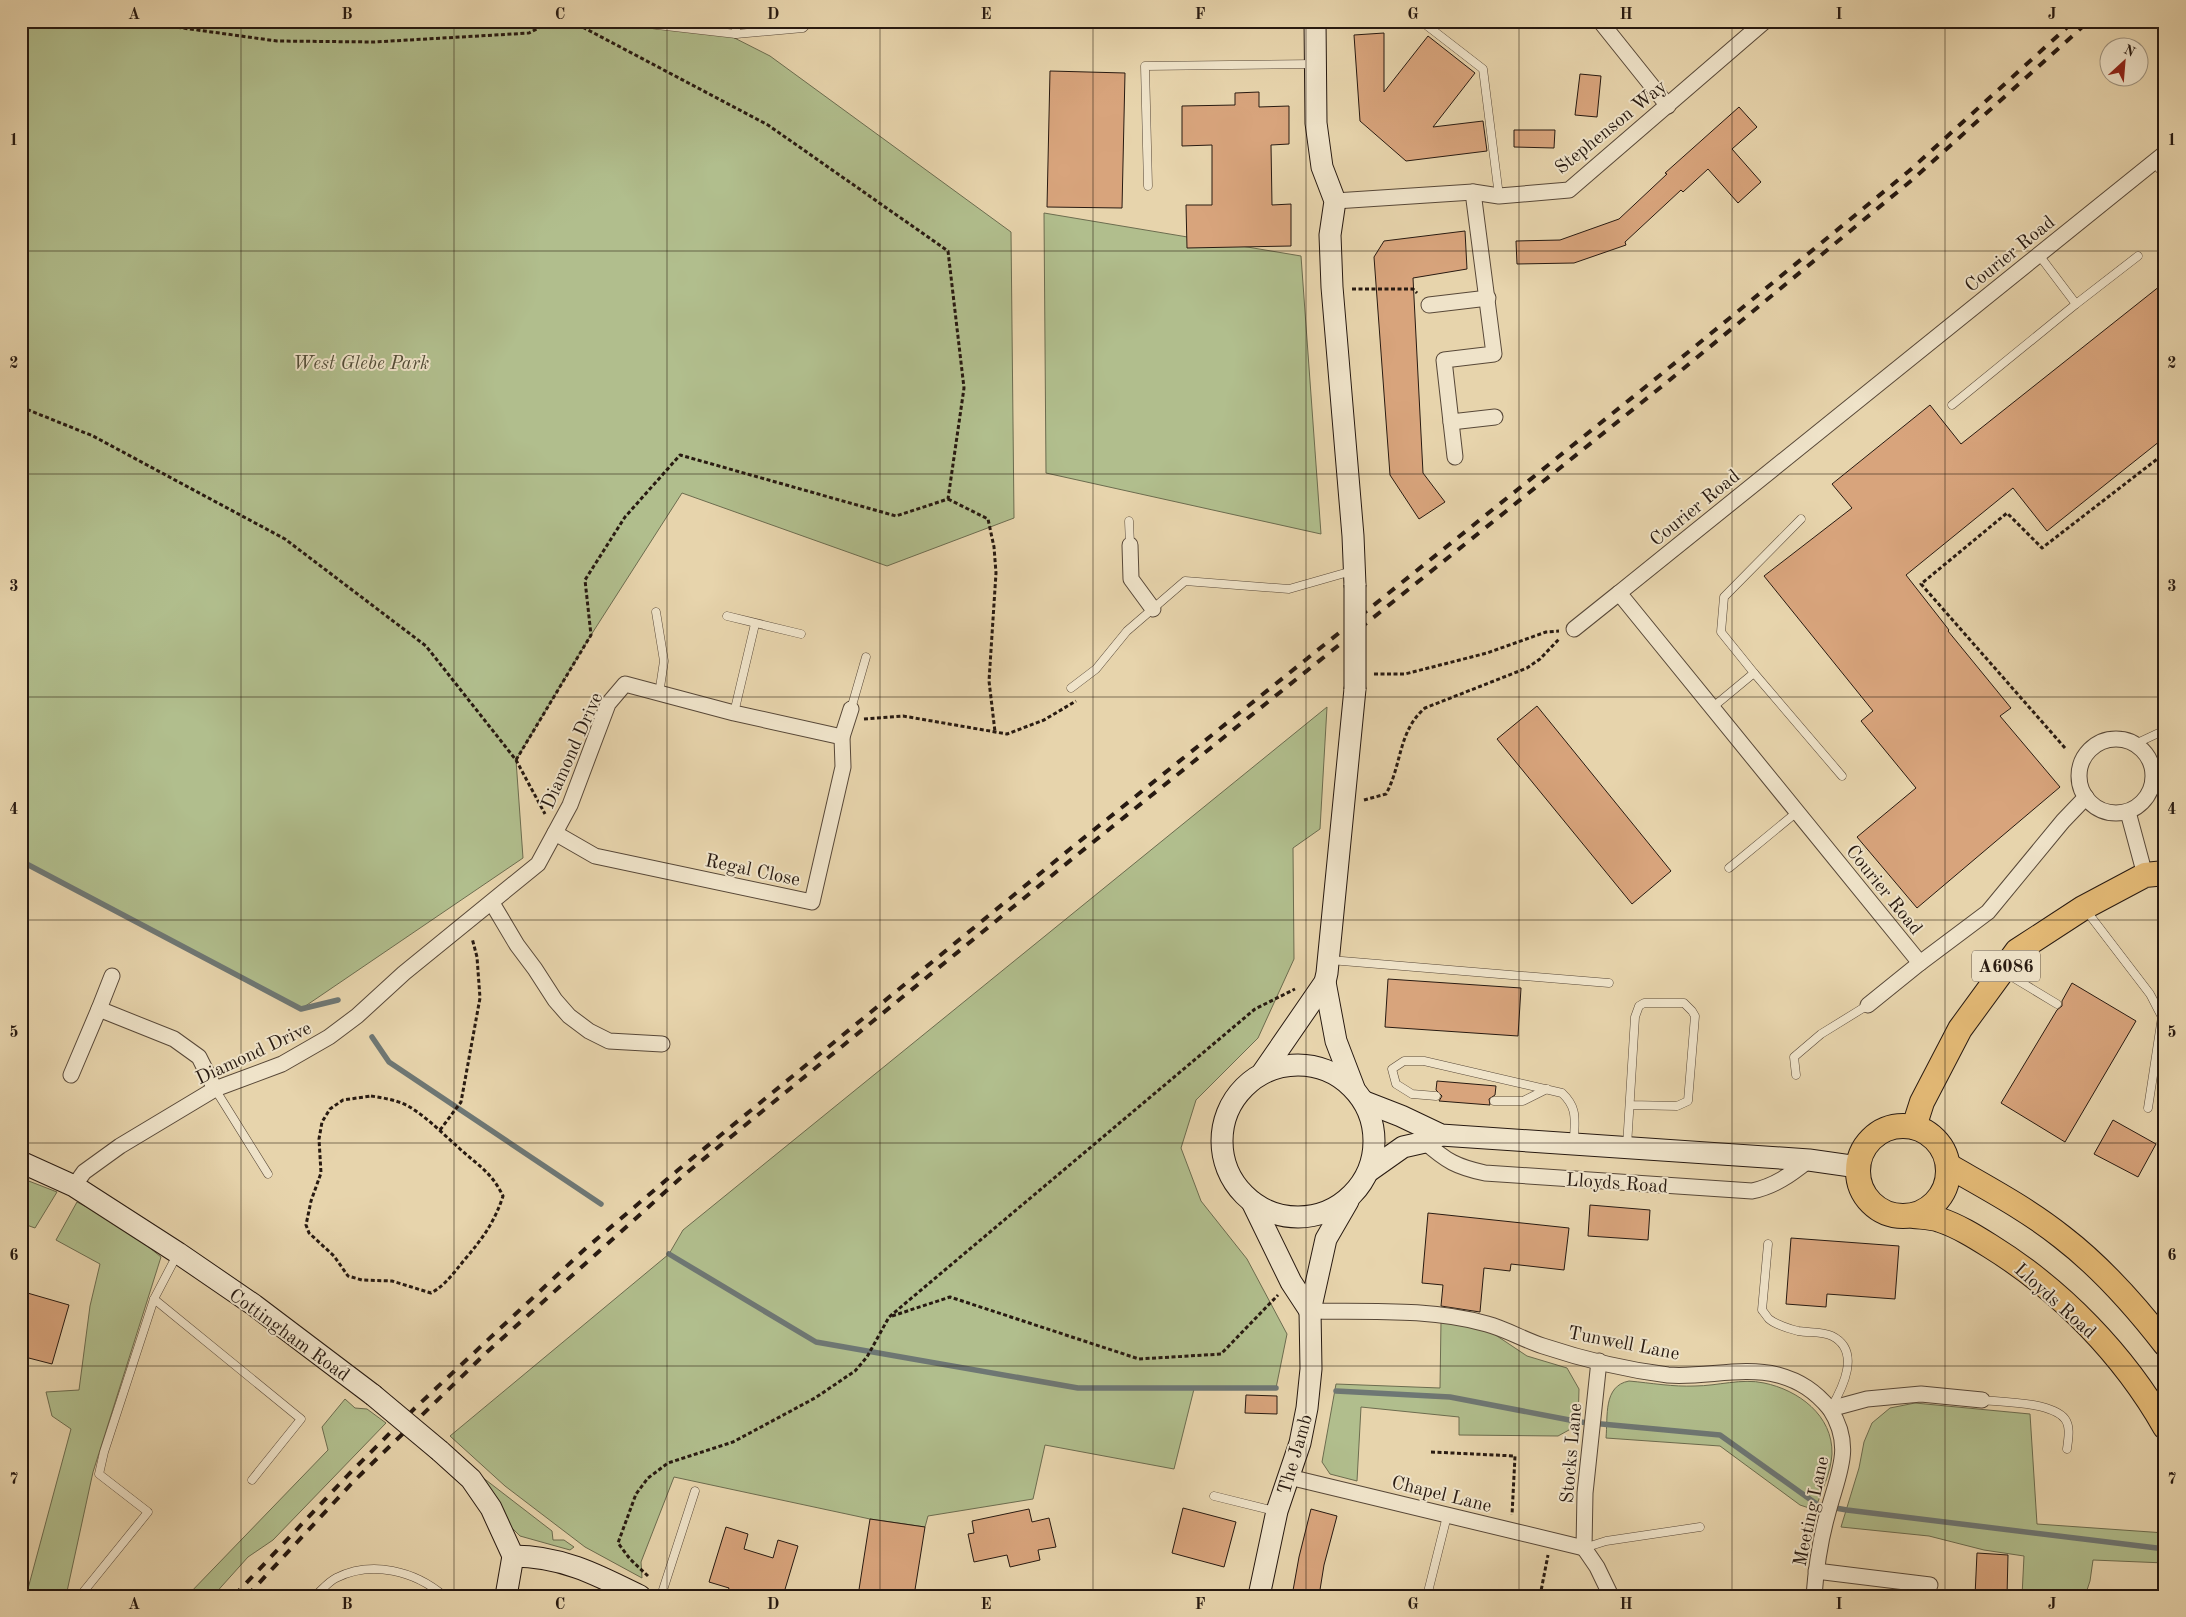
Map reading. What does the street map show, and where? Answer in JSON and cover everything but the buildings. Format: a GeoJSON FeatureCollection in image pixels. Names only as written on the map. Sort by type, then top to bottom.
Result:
{"type":"FeatureCollection","features":[{"type":"Feature","properties":{"kind":"main road","name":"A6086"},"geometry":{"type":"LineString","coordinates":[[1914,1127],[1922,1102],[1960,1028],[2017,951],[2083,908],[2155,874]]}},
{"type":"Feature","properties":{"kind":"main road"},"geometry":{"type":"LineString","coordinates":[[1899,1126],[1914,1127],[1927,1132],[1938,1141],[1945,1152],[1949,1166],[1948,1179],[1944,1192],[1936,1203],[1926,1211],[1914,1216],[1899,1217],[1885,1213],[1873,1205],[1861,1188],[1858,1167],[1862,1152],[1877,1134],[1899,1126]]}},
{"type":"Feature","properties":{"kind":"main road"},"geometry":{"type":"LineString","coordinates":[[1949,1166],[2016,1205],[2062,1236],[2104,1273],[2141,1313],[2165,1344]]}},
{"type":"Feature","properties":{"kind":"main road","name":"Lloyds Road"},"geometry":{"type":"LineString","coordinates":[[1914,1216],[1938,1219],[1964,1229],[2006,1256],[2050,1290],[2126,1368],[2165,1427]]}},
{"type":"Feature","properties":{"kind":"street"},"geometry":{"type":"LineString","coordinates":[[1315,21],[1316,123],[1322,167],[1335,201],[1330,235],[1332,287],[1354,578],[1355,683],[1345,803],[1327,972],[1336,1041],[1374,1124],[1375,1148],[1369,1171],[1350,1198],[1328,1212],[1302,1218],[1276,1214],[1252,1202],[1234,1184],[1223,1160],[1221,1134],[1228,1109],[1242,1087],[1263,1072],[1295,1063],[1327,1069],[1360,1095]]}},
{"type":"Feature","properties":{"kind":"street"},"geometry":{"type":"LineString","coordinates":[[1600,21],[1668,106]]}},
{"type":"Feature","properties":{"kind":"street","name":"Stephenson Way"},"geometry":{"type":"LineString","coordinates":[[1335,201],[1473,192],[1499,196],[1569,190],[1766,21]]}},
{"type":"Feature","properties":{"kind":"street","name":"Courier Road"},"geometry":{"type":"LineString","coordinates":[[1920,964],[1619,593],[2039,256],[2159,157]]}},
{"type":"Feature","properties":{"kind":"street"},"geometry":{"type":"LineString","coordinates":[[1455,457],[1444,360],[1494,354],[1473,192]]}},
{"type":"Feature","properties":{"kind":"street"},"geometry":{"type":"LineString","coordinates":[[1429,305],[1488,298]]}},
{"type":"Feature","properties":{"kind":"street"},"geometry":{"type":"LineString","coordinates":[[1451,422],[1495,417]]}},
{"type":"Feature","properties":{"kind":"street"},"geometry":{"type":"LineString","coordinates":[[1130,545],[1130,579],[1153,609]]}},
{"type":"Feature","properties":{"kind":"street"},"geometry":{"type":"LineString","coordinates":[[1574,629],[1619,593]]}},
{"type":"Feature","properties":{"kind":"street","name":"Diamond Drive"},"geometry":{"type":"LineString","coordinates":[[74,1186],[84,1172],[120,1146],[215,1089],[282,1064],[329,1038],[357,1016],[404,973],[492,903],[538,864],[570,804],[608,704],[625,684],[659,694]]}},
{"type":"Feature","properties":{"kind":"street"},"geometry":{"type":"LineString","coordinates":[[659,694],[842,737]]}},
{"type":"Feature","properties":{"kind":"street","name":"Regal Close"},"geometry":{"type":"LineString","coordinates":[[555,833],[595,856],[812,902],[843,767],[842,737],[849,714]]}},
{"type":"Feature","properties":{"kind":"street"},"geometry":{"type":"LineString","coordinates":[[2112,739],[2125,740],[2135,744],[2147,755],[2158,785],[2138,806],[2128,812],[2112,814],[2097,807],[2086,798],[2080,784],[2080,769],[2085,756],[2095,744],[2112,739]]}},
{"type":"Feature","properties":{"kind":"street","name":"Courier Road"},"geometry":{"type":"LineString","coordinates":[[1868,1005],[1988,912],[2063,821],[2086,798]]}},
{"type":"Feature","properties":{"kind":"street"},"geometry":{"type":"LineString","coordinates":[[2128,812],[2155,874]]}},
{"type":"Feature","properties":{"kind":"street"},"geometry":{"type":"LineString","coordinates":[[492,903],[517,945],[535,968],[555,1000],[569,1016],[589,1031],[609,1041],[662,1044]]}},
{"type":"Feature","properties":{"kind":"street"},"geometry":{"type":"LineString","coordinates":[[1263,1072],[1327,972]]}},
{"type":"Feature","properties":{"kind":"street"},"geometry":{"type":"LineString","coordinates":[[71,1075],[112,976]]}},
{"type":"Feature","properties":{"kind":"street"},"geometry":{"type":"LineString","coordinates":[[99,1009],[174,1039],[199,1057],[215,1089]]}},
{"type":"Feature","properties":{"kind":"street","name":"Lloyds Road"},"geometry":{"type":"LineString","coordinates":[[1360,1095],[1401,1116],[1433,1138],[1441,1156],[1461,1168],[1485,1173],[1752,1191],[1769,1188],[1783,1181],[1809,1160]]}},
{"type":"Feature","properties":{"kind":"street","name":"Lloyds Road"},"geometry":{"type":"LineString","coordinates":[[1369,1171],[1403,1147],[1433,1138],[1809,1160],[1858,1167]]}},
{"type":"Feature","properties":{"kind":"street","name":"Cottingham Road"},"geometry":{"type":"LineString","coordinates":[[21,1162],[74,1186],[178,1253],[254,1306],[373,1395],[471,1479],[491,1508],[513,1556]]}},
{"type":"Feature","properties":{"kind":"street","name":"The Jamb"},"geometry":{"type":"LineString","coordinates":[[1259,1596],[1277,1512],[1300,1444],[1307,1408],[1311,1369],[1310,1311],[1326,1239],[1350,1198]]}},
{"type":"Feature","properties":{"kind":"street"},"geometry":{"type":"LineString","coordinates":[[1252,1202],[1291,1282],[1310,1311]]}},
{"type":"Feature","properties":{"kind":"street","name":"Tunwell Lane"},"geometry":{"type":"LineString","coordinates":[[1310,1311],[1424,1313],[1487,1324],[1542,1346],[1599,1362],[1669,1375],[1751,1372],[1776,1374],[1800,1382],[1817,1394],[1830,1409]]}},
{"type":"Feature","properties":{"kind":"street","name":"Stocks Lane"},"geometry":{"type":"LineString","coordinates":[[1584,1548],[1584,1492],[1599,1362]]}},
{"type":"Feature","properties":{"kind":"street"},"geometry":{"type":"LineString","coordinates":[[1830,1409],[1867,1399],[1921,1394],[1982,1400]]}},
{"type":"Feature","properties":{"kind":"street","name":"Meeting Lane"},"geometry":{"type":"LineString","coordinates":[[1814,1596],[1816,1571],[1826,1517],[1843,1462],[1844,1444],[1840,1424],[1830,1409]]}},
{"type":"Feature","properties":{"kind":"street","name":"Chapel Lane"},"geometry":{"type":"LineString","coordinates":[[1290,1477],[1584,1548]]}},
{"type":"Feature","properties":{"kind":"street"},"geometry":{"type":"LineString","coordinates":[[1584,1548],[1597,1568],[1611,1596]]}},
{"type":"Feature","properties":{"kind":"street"},"geometry":{"type":"LineString","coordinates":[[506,1596],[513,1556],[537,1556],[579,1567],[640,1596]]}},
{"type":"Feature","properties":{"kind":"street"},"geometry":{"type":"LineString","coordinates":[[1816,1571],[1930,1585]]}},
{"type":"Feature","properties":{"kind":"lane"},"geometry":{"type":"LineString","coordinates":[[622,21],[736,34],[803,28],[810,21]]}},
{"type":"Feature","properties":{"kind":"lane"},"geometry":{"type":"LineString","coordinates":[[736,21],[736,34]]}},
{"type":"Feature","properties":{"kind":"lane"},"geometry":{"type":"LineString","coordinates":[[1421,21],[1483,69],[1499,196]]}},
{"type":"Feature","properties":{"kind":"lane"},"geometry":{"type":"LineString","coordinates":[[1148,186],[1145,66],[1315,64]]}},
{"type":"Feature","properties":{"kind":"lane"},"geometry":{"type":"LineString","coordinates":[[2159,157],[2165,176]]}},
{"type":"Feature","properties":{"kind":"lane"},"geometry":{"type":"LineString","coordinates":[[2039,256],[2076,304]]}},
{"type":"Feature","properties":{"kind":"lane"},"geometry":{"type":"LineString","coordinates":[[1952,405],[2138,256]]}},
{"type":"Feature","properties":{"kind":"lane"},"geometry":{"type":"LineString","coordinates":[[1801,519],[1724,597],[1720,632],[1842,776]]}},
{"type":"Feature","properties":{"kind":"lane"},"geometry":{"type":"LineString","coordinates":[[1129,521],[1130,545]]}},
{"type":"Feature","properties":{"kind":"lane"},"geometry":{"type":"LineString","coordinates":[[1072,688],[1096,669],[1127,631],[1185,580],[1289,589],[1354,578]]}},
{"type":"Feature","properties":{"kind":"lane"},"geometry":{"type":"LineString","coordinates":[[656,612],[664,661],[659,694]]}},
{"type":"Feature","properties":{"kind":"lane"},"geometry":{"type":"LineString","coordinates":[[727,616],[801,634]]}},
{"type":"Feature","properties":{"kind":"lane"},"geometry":{"type":"LineString","coordinates":[[734,713],[755,624]]}},
{"type":"Feature","properties":{"kind":"lane"},"geometry":{"type":"LineString","coordinates":[[849,714],[866,657]]}},
{"type":"Feature","properties":{"kind":"lane"},"geometry":{"type":"LineString","coordinates":[[1713,707],[1754,673]]}},
{"type":"Feature","properties":{"kind":"lane"},"geometry":{"type":"LineString","coordinates":[[2135,744],[2165,730]]}},
{"type":"Feature","properties":{"kind":"lane"},"geometry":{"type":"LineString","coordinates":[[1729,868],[1797,812]]}},
{"type":"Feature","properties":{"kind":"lane"},"geometry":{"type":"LineString","coordinates":[[2083,908],[2150,994],[2162,1017],[2148,1108]]}},
{"type":"Feature","properties":{"kind":"lane"},"geometry":{"type":"LineString","coordinates":[[2002,971],[2057,1004]]}},
{"type":"Feature","properties":{"kind":"lane"},"geometry":{"type":"LineString","coordinates":[[1327,972],[1609,983]]}},
{"type":"Feature","properties":{"kind":"lane"},"geometry":{"type":"LineString","coordinates":[[1627,1148],[1630,1105],[1637,1011],[1644,1003],[1684,1003],[1692,1010],[1695,1016],[1688,1101],[1677,1106],[1630,1105]]}},
{"type":"Feature","properties":{"kind":"lane"},"geometry":{"type":"LineString","coordinates":[[1796,1075],[1794,1057],[1821,1034],[1868,1005]]}},
{"type":"Feature","properties":{"kind":"lane"},"geometry":{"type":"LineString","coordinates":[[1436,1096],[1412,1094],[1396,1084],[1392,1070],[1404,1061],[1424,1061],[1562,1093],[1572,1103],[1574,1145]]}},
{"type":"Feature","properties":{"kind":"lane"},"geometry":{"type":"LineString","coordinates":[[215,1089],[268,1174]]}},
{"type":"Feature","properties":{"kind":"lane"},"geometry":{"type":"LineString","coordinates":[[1494,1100],[1523,1100],[1547,1089]]}},
{"type":"Feature","properties":{"kind":"lane"},"geometry":{"type":"LineString","coordinates":[[1768,1244],[1762,1310],[1769,1319],[1798,1331],[1817,1332],[1833,1336],[1842,1345],[1847,1355],[1848,1365],[1842,1387],[1830,1409]]}},
{"type":"Feature","properties":{"kind":"lane"},"geometry":{"type":"LineString","coordinates":[[80,1596],[148,1512],[100,1474],[104,1452],[154,1300],[178,1253]]}},
{"type":"Feature","properties":{"kind":"lane"},"geometry":{"type":"LineString","coordinates":[[154,1300],[301,1419],[252,1480]]}},
{"type":"Feature","properties":{"kind":"lane"},"geometry":{"type":"LineString","coordinates":[[1982,1400],[2054,1410],[2065,1419],[2068,1430],[2067,1449]]}},
{"type":"Feature","properties":{"kind":"lane"},"geometry":{"type":"LineString","coordinates":[[661,1596],[695,1491]]}},
{"type":"Feature","properties":{"kind":"lane"},"geometry":{"type":"LineString","coordinates":[[1214,1496],[1277,1512]]}},
{"type":"Feature","properties":{"kind":"lane"},"geometry":{"type":"LineString","coordinates":[[1427,1596],[1447,1516]]}},
{"type":"Feature","properties":{"kind":"lane"},"geometry":{"type":"LineString","coordinates":[[1584,1548],[1606,1541],[1700,1527]]}},
{"type":"Feature","properties":{"kind":"lane"},"geometry":{"type":"LineString","coordinates":[[315,1596],[334,1579],[358,1570],[385,1570],[409,1574],[430,1584],[444,1596]]}},
{"type":"Feature","properties":{"kind":"path"},"geometry":{"type":"LineString","coordinates":[[132,21],[277,41],[375,42],[529,33],[552,21]]}},
{"type":"Feature","properties":{"kind":"path"},"geometry":{"type":"LineString","coordinates":[[571,21],[768,125],[948,251],[964,388],[948,499]]}},
{"type":"Feature","properties":{"kind":"path"},"geometry":{"type":"LineString","coordinates":[[1332,287],[1376,290],[1413,289],[1429,305]]}},
{"type":"Feature","properties":{"kind":"path"},"geometry":{"type":"LineString","coordinates":[[21,407],[93,436],[285,539],[426,646],[516,760],[555,833]]}},
{"type":"Feature","properties":{"kind":"path"},"geometry":{"type":"LineString","coordinates":[[2065,748],[1921,584],[2007,513],[2042,548],[2165,453]]}},
{"type":"Feature","properties":{"kind":"path"},"geometry":{"type":"LineString","coordinates":[[516,760],[591,635],[585,580],[625,517],[680,455],[896,516],[948,499],[988,519],[994,547],[996,573],[989,680],[995,732]]}},
{"type":"Feature","properties":{"kind":"path"},"geometry":{"type":"LineString","coordinates":[[1345,803],[1370,800],[1386,794],[1394,778],[1400,748],[1408,728],[1415,717],[1425,708],[1526,668],[1540,658],[1559,639],[1562,630],[1546,632],[1487,653],[1405,674],[1377,674],[1355,683]]}},
{"type":"Feature","properties":{"kind":"path"},"geometry":{"type":"LineString","coordinates":[[849,714],[903,716],[1007,734],[1044,720],[1080,699],[1072,688]]}},
{"type":"Feature","properties":{"kind":"path"},"geometry":{"type":"LineString","coordinates":[[440,1130],[461,1102],[480,998],[477,957],[465,924]]}},
{"type":"Feature","properties":{"kind":"path"},"geometry":{"type":"LineString","coordinates":[[664,1585],[647,1576],[630,1559],[618,1543],[636,1494],[648,1478],[668,1463],[734,1442],[815,1398],[855,1372],[867,1357],[889,1316],[1255,1009],[1327,972]]}},
{"type":"Feature","properties":{"kind":"path"},"geometry":{"type":"LineString","coordinates":[[371,1096],[389,1099],[407,1105],[440,1130],[468,1156],[483,1166],[500,1188],[503,1196],[492,1225],[456,1273],[442,1287],[431,1293],[392,1281],[362,1280],[348,1276],[330,1252],[309,1233],[306,1225],[311,1202],[321,1174],[319,1139],[322,1122],[330,1109],[343,1100],[355,1097],[371,1096]]}},
{"type":"Feature","properties":{"kind":"path"},"geometry":{"type":"LineString","coordinates":[[889,1316],[950,1297],[1139,1359],[1221,1354],[1291,1282]]}},
{"type":"Feature","properties":{"kind":"path"},"geometry":{"type":"LineString","coordinates":[[1431,1452],[1515,1456],[1511,1531]]}},
{"type":"Feature","properties":{"kind":"path"},"geometry":{"type":"LineString","coordinates":[[1540,1596],[1550,1540]]}},
{"type":"Feature","properties":{"kind":"green space","name":"West Glebe Park"},"geometry":{"type":"Polygon","coordinates":[[[21,21],[701,21],[770,56],[1011,232],[1014,518],[887,566],[682,493],[591,635],[516,760],[523,858],[301,1009],[21,861],[21,21]]]}},
{"type":"Feature","properties":{"kind":"green space"},"geometry":{"type":"Polygon","coordinates":[[[1044,213],[1301,256],[1321,534],[1046,473],[1044,213]]]}},
{"type":"Feature","properties":{"kind":"green space"},"geometry":{"type":"Polygon","coordinates":[[[1327,707],[1320,829],[1293,848],[1294,959],[1258,1038],[1196,1100],[1181,1148],[1201,1201],[1247,1259],[1287,1334],[1276,1388],[1194,1389],[1174,1469],[1045,1445],[1033,1499],[928,1516],[925,1527],[870,1519],[674,1477],[641,1562],[642,1578],[585,1547],[505,1486],[450,1436],[669,1254],[683,1230],[1327,707]]]}},
{"type":"Feature","properties":{"kind":"green space"},"geometry":{"type":"Polygon","coordinates":[[[21,1178],[57,1192],[35,1228],[21,1223],[21,1178]]]}},
{"type":"Feature","properties":{"kind":"green space"},"geometry":{"type":"Polygon","coordinates":[[[77,1202],[123,1226],[161,1257],[93,1472],[66,1596],[26,1596],[71,1429],[52,1416],[46,1392],[79,1390],[90,1306],[100,1264],[56,1240],[77,1202]]]}},
{"type":"Feature","properties":{"kind":"green space"},"geometry":{"type":"Polygon","coordinates":[[[1441,1321],[1485,1328],[1527,1356],[1567,1368],[1579,1389],[1578,1425],[1558,1436],[1459,1435],[1459,1417],[1361,1407],[1357,1481],[1330,1474],[1322,1462],[1336,1384],[1440,1388],[1441,1321]]]}},
{"type":"Feature","properties":{"kind":"green space"},"geometry":{"type":"Polygon","coordinates":[[[1629,1381],[1687,1386],[1756,1382],[1777,1386],[1801,1398],[1820,1416],[1827,1427],[1831,1440],[1830,1468],[1815,1510],[1800,1505],[1720,1446],[1606,1438],[1607,1412],[1611,1395],[1621,1384],[1629,1381]]]}},
{"type":"Feature","properties":{"kind":"green space"},"geometry":{"type":"Polygon","coordinates":[[[345,1399],[355,1408],[367,1409],[386,1423],[273,1540],[248,1557],[213,1596],[187,1596],[328,1450],[322,1427],[345,1399]]]}},
{"type":"Feature","properties":{"kind":"green space"},"geometry":{"type":"Polygon","coordinates":[[[1915,1403],[2030,1414],[2037,1524],[2165,1533],[2165,1563],[2093,1560],[2090,1581],[2085,1596],[2022,1596],[2024,1556],[1984,1550],[1929,1536],[1841,1527],[1859,1468],[1864,1442],[1872,1423],[1890,1408],[1915,1403]]]}},
{"type":"Feature","properties":{"kind":"green space"},"geometry":{"type":"Polygon","coordinates":[[[482,1477],[552,1531],[553,1540],[564,1540],[574,1547],[570,1550],[520,1536],[511,1527],[482,1477]]]}},
{"type":"Feature","properties":{"kind":"waterway"},"geometry":{"type":"LineString","coordinates":[[21,861],[301,1009],[338,1000]]}},
{"type":"Feature","properties":{"kind":"waterway"},"geometry":{"type":"LineString","coordinates":[[372,1037],[389,1062],[601,1204]]}},
{"type":"Feature","properties":{"kind":"waterway"},"geometry":{"type":"LineString","coordinates":[[669,1254],[816,1342],[1078,1388],[1276,1388]]}},
{"type":"Feature","properties":{"kind":"waterway"},"geometry":{"type":"LineString","coordinates":[[1336,1391],[1450,1397],[1580,1422],[1720,1435],[1818,1505],[2165,1549]]}},
{"type":"Feature","properties":{"kind":"railway"},"geometry":{"type":"LineString","coordinates":[[234,1596],[349,1474],[415,1408],[585,1249],[678,1170],[1070,849],[1659,376],[1909,171],[2074,21]]}},
{"type":"Feature","properties":{"kind":"railway"},"geometry":{"type":"LineString","coordinates":[[247,1596],[354,1481],[486,1353],[684,1175],[1077,855],[1666,383],[1912,180],[2089,21]]}}]}
